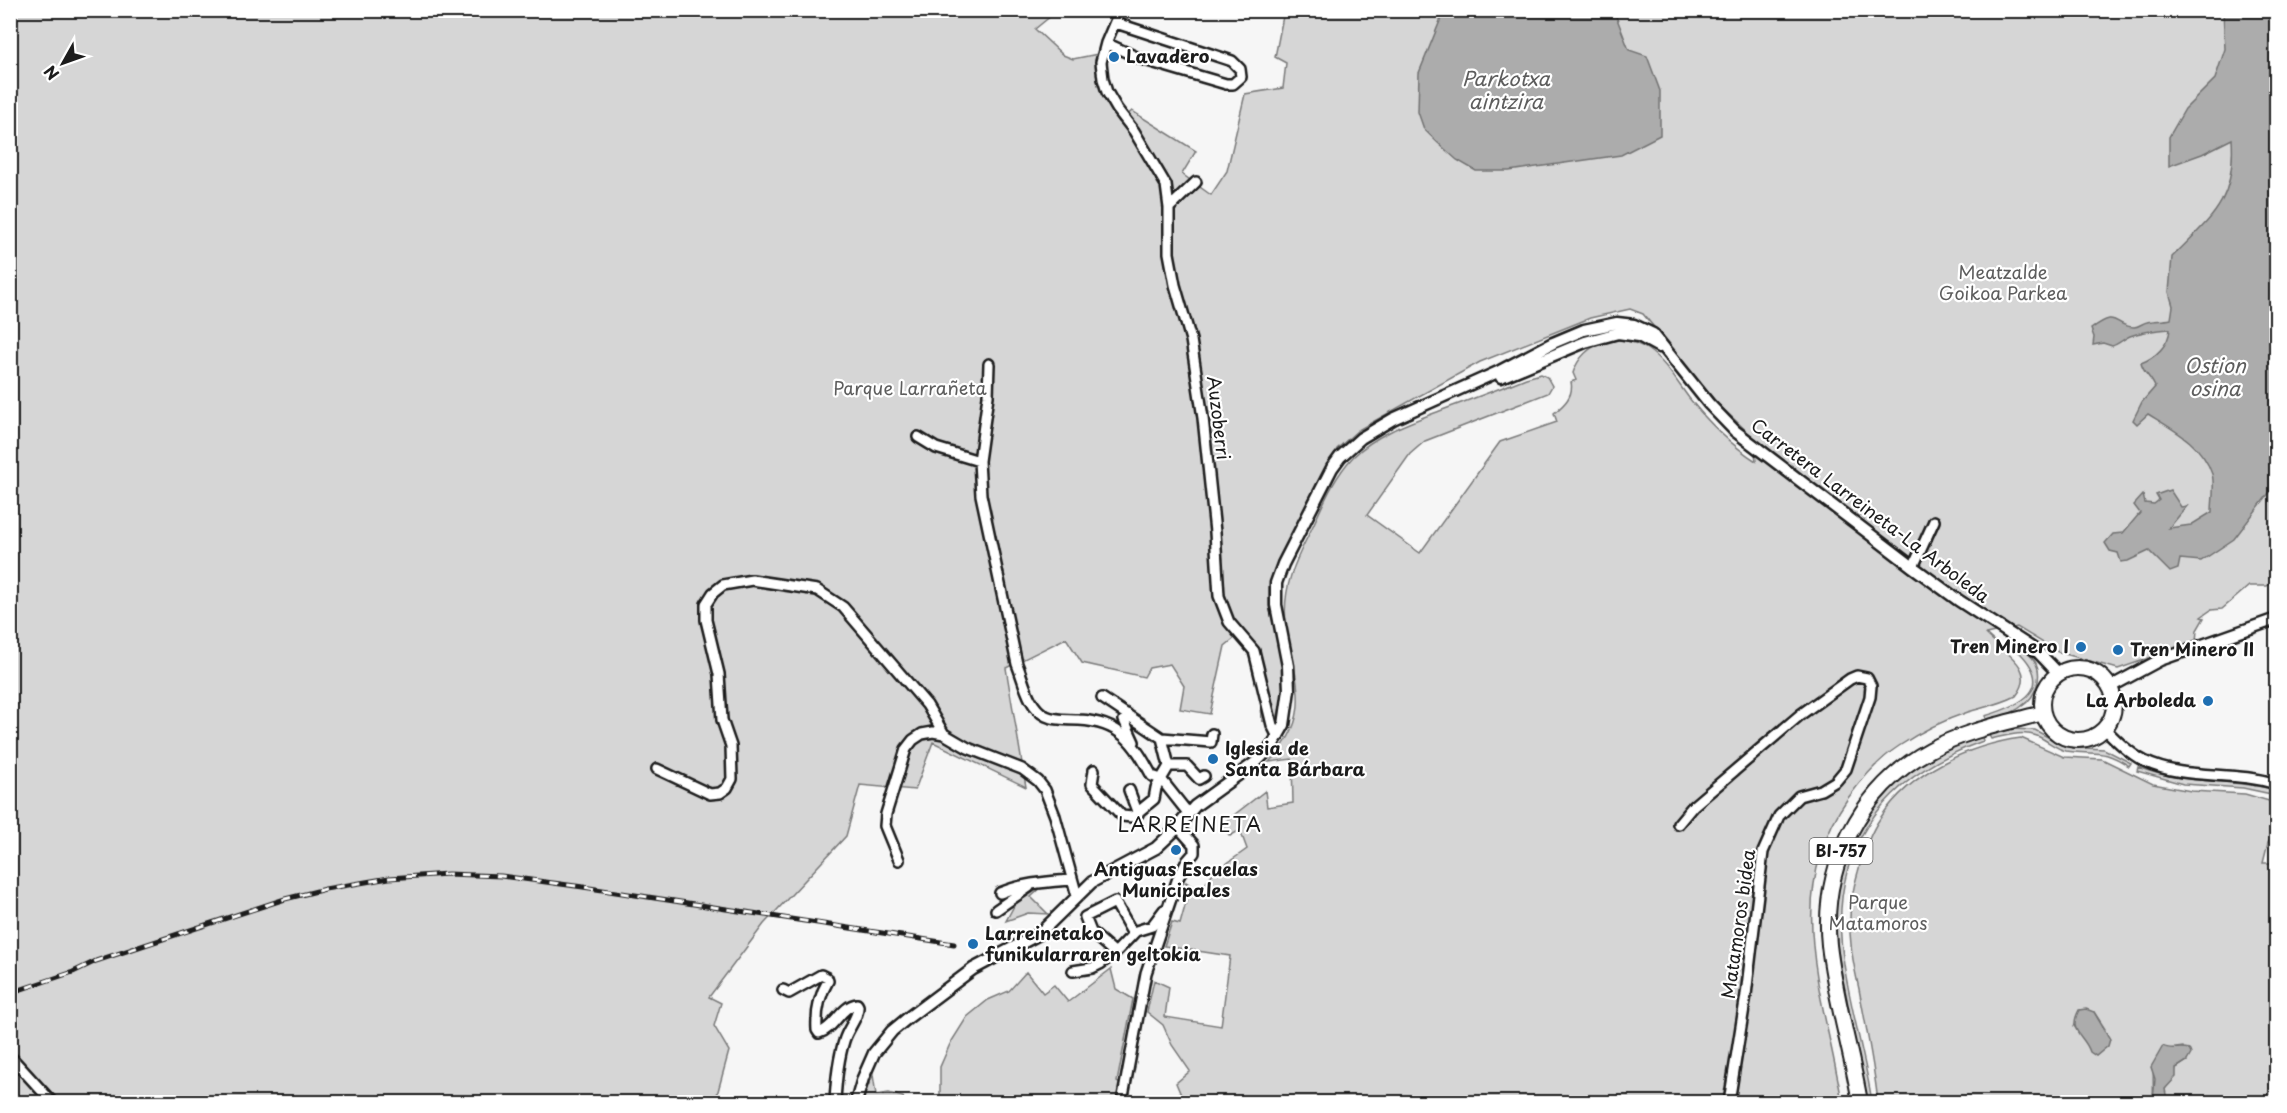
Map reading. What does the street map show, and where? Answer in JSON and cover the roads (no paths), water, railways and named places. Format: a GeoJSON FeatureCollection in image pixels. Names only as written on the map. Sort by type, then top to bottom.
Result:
{"type":"FeatureCollection","features":[{"type":"Feature","properties":{"kind":"main road"},"geometry":{"type":"LineString","coordinates":[[2081,668],[2102,677],[2110,687],[2114,697],[2111,719],[2105,729],[2096,736],[2085,740],[2064,738],[2054,732],[2047,723],[2043,713],[2044,691],[2058,673],[2081,668]]}},
{"type":"Feature","properties":{"kind":"main road","name":"BI-757"},"geometry":{"type":"LineString","coordinates":[[1860,1102],[1829,943],[1831,888],[1839,856],[1846,840],[1870,800],[1912,761],[1950,741],[2043,713]]}},
{"type":"Feature","properties":{"kind":"street","name":"Auzoberri"},"geometry":{"type":"LineString","coordinates":[[1120,10],[1106,43],[1101,62],[1107,92],[1166,185],[1169,208],[1169,253],[1191,340],[1203,418],[1219,596],[1229,622],[1254,651],[1272,725],[1278,737]]}},
{"type":"Feature","properties":{"kind":"street"},"geometry":{"type":"LineString","coordinates":[[1106,43],[1141,59],[1226,84],[1233,84],[1241,77],[1240,69],[1232,61],[1116,23]]}},
{"type":"Feature","properties":{"kind":"street"},"geometry":{"type":"LineString","coordinates":[[1169,208],[1196,182]]}},
{"type":"Feature","properties":{"kind":"street","name":"Carretera Larreineta-La Arboleda"},"geometry":{"type":"LineString","coordinates":[[1278,737],[1286,714],[1289,690],[1288,666],[1276,604],[1276,583],[1283,564],[1323,484],[1340,457],[1367,434],[1422,406],[1500,371],[1553,343],[1603,325],[1625,324],[1648,330],[1658,338],[1709,404],[1735,431],[1913,567],[2038,652],[2058,673]]}},
{"type":"Feature","properties":{"kind":"street"},"geometry":{"type":"LineString","coordinates":[[989,364],[985,424],[979,460],[983,514],[1017,664],[1030,699],[1046,716],[1101,723],[1136,746]]}},
{"type":"Feature","properties":{"kind":"street"},"geometry":{"type":"LineString","coordinates":[[918,437],[947,452],[979,460]]}},
{"type":"Feature","properties":{"kind":"street"},"geometry":{"type":"LineString","coordinates":[[1913,567],[1934,521]]}},
{"type":"Feature","properties":{"kind":"street"},"geometry":{"type":"LineString","coordinates":[[657,770],[710,794],[720,793],[727,788],[732,779],[731,746],[722,720],[718,674],[705,620],[706,604],[713,593],[723,585],[752,580],[817,590],[843,607],[927,705],[944,734]]}},
{"type":"Feature","properties":{"kind":"street"},"geometry":{"type":"LineString","coordinates":[[2110,687],[2160,660],[2277,619]]}},
{"type":"Feature","properties":{"kind":"street","name":"Matamoros bidea"},"geometry":{"type":"LineString","coordinates":[[1678,824],[1693,806],[1800,715],[1857,676],[1867,678],[1871,686],[1870,697],[1846,770],[1836,781],[1821,790],[1799,796],[1779,816],[1763,852],[1746,995],[1729,1102]]}},
{"type":"Feature","properties":{"kind":"street"},"geometry":{"type":"LineString","coordinates":[[1102,698],[1162,738],[1211,742],[1212,734]]}},
{"type":"Feature","properties":{"kind":"street"},"geometry":{"type":"LineString","coordinates":[[1127,714],[1124,720],[1152,776],[1161,779],[1188,813]]}},
{"type":"Feature","properties":{"kind":"street"},"geometry":{"type":"LineString","coordinates":[[2105,729],[2126,749],[2147,762],[2163,768],[2252,778],[2277,784]]}},
{"type":"Feature","properties":{"kind":"street"},"geometry":{"type":"LineString","coordinates":[[900,860],[885,825],[886,814],[906,749],[922,734],[933,732],[944,734],[968,748],[1022,770],[1038,781],[1045,790],[1055,816],[1077,896]]}},
{"type":"Feature","properties":{"kind":"street"},"geometry":{"type":"LineString","coordinates":[[856,1102],[874,1053],[892,1031],[945,990],[1000,954],[1039,934],[1092,882],[1148,854],[1203,799],[1256,762],[1278,737]]}},
{"type":"Feature","properties":{"kind":"street"},"geometry":{"type":"LineString","coordinates":[[1162,738],[1170,766]]}},
{"type":"Feature","properties":{"kind":"street"},"geometry":{"type":"LineString","coordinates":[[1170,766],[1187,766],[1198,779],[1204,776]]}},
{"type":"Feature","properties":{"kind":"street"},"geometry":{"type":"LineString","coordinates":[[1094,770],[1092,784],[1097,795],[1122,816],[1132,817],[1154,799],[1161,779],[1170,766]]}},
{"type":"Feature","properties":{"kind":"street"},"geometry":{"type":"LineString","coordinates":[[1129,790],[1138,814]]}},
{"type":"Feature","properties":{"kind":"street"},"geometry":{"type":"LineString","coordinates":[[1122,1102],[1146,973],[1178,878],[1194,852],[1194,845],[1178,826]]}},
{"type":"Feature","properties":{"kind":"street"},"geometry":{"type":"LineString","coordinates":[[1000,893],[1036,883],[1072,880]]}},
{"type":"Feature","properties":{"kind":"street"},"geometry":{"type":"LineString","coordinates":[[996,910],[1036,883]]}},
{"type":"Feature","properties":{"kind":"street"},"geometry":{"type":"LineString","coordinates":[[1115,953],[1091,932],[1085,916],[1115,902],[1133,934]]}},
{"type":"Feature","properties":{"kind":"street"},"geometry":{"type":"LineString","coordinates":[[1073,971],[1092,968],[1115,953],[1133,934],[1152,926],[1163,911],[1168,909]]}},
{"type":"Feature","properties":{"kind":"street"},"geometry":{"type":"LineString","coordinates":[[783,990],[789,993],[821,975],[827,978],[828,981],[819,999],[816,1024],[819,1033],[828,1028],[849,1005],[857,1004],[858,1006],[858,1013],[844,1040],[836,1081],[835,1102]]}},
{"type":"Feature","properties":{"kind":"street"},"geometry":{"type":"LineString","coordinates":[[10,1056],[52,1102]]}},
{"type":"Feature","properties":{"kind":"water","name":"Parkotxa aintzira"},"geometry":{"type":"Polygon","coordinates":[[[1444,11],[1614,11],[1629,50],[1647,56],[1660,91],[1660,135],[1621,155],[1509,171],[1476,171],[1457,160],[1424,129],[1418,112],[1419,73],[1444,11]]]}},
{"type":"Feature","properties":{"kind":"water","name":"Ostion osina"},"geometry":{"type":"Polygon","coordinates":[[[2223,11],[2276,11],[2276,484],[2234,539],[2201,561],[2180,559],[2178,569],[2170,572],[2149,551],[2121,562],[2118,553],[2110,551],[2105,543],[2113,534],[2123,533],[2140,513],[2134,505],[2143,495],[2145,503],[2154,504],[2159,500],[2156,495],[2170,490],[2181,507],[2187,506],[2169,528],[2191,525],[2212,512],[2213,478],[2201,454],[2186,439],[2148,414],[2137,424],[2133,420],[2142,402],[2155,387],[2141,363],[2160,350],[2167,340],[2170,329],[2135,334],[2112,346],[2103,343],[2093,345],[2094,337],[2091,329],[2111,319],[2134,327],[2147,322],[2171,319],[2173,306],[2169,292],[2172,257],[2210,218],[2225,193],[2230,178],[2232,139],[2202,154],[2169,166],[2169,137],[2185,109],[2215,79],[2225,49],[2223,11]]]}},
{"type":"Feature","properties":{"kind":"water"},"geometry":{"type":"Polygon","coordinates":[[[2086,1009],[2094,1012],[2110,1039],[2108,1046],[2096,1056],[2090,1052],[2076,1028],[2076,1017],[2079,1010],[2086,1009]]]}},
{"type":"Feature","properties":{"kind":"water"},"geometry":{"type":"Polygon","coordinates":[[[2163,1046],[2189,1049],[2191,1054],[2187,1061],[2176,1068],[2176,1077],[2165,1089],[2167,1100],[2165,1102],[2153,1100],[2155,1079],[2151,1067],[2163,1046]]]}},
{"type":"Feature","properties":{"kind":"railway"},"geometry":{"type":"LineString","coordinates":[[10,993],[73,972],[96,961],[285,899],[325,889],[389,878],[448,874],[501,876],[583,887],[954,944]]}},
{"type":"Feature","properties":{"kind":"place","name":"Lavadero"},"geometry":{"type":"Point","coordinates":[1114,57]}},
{"type":"Feature","properties":{"kind":"place","name":"Tren Minero I"},"geometry":{"type":"Point","coordinates":[2081,647]}},
{"type":"Feature","properties":{"kind":"place","name":"Tren Minero II"},"geometry":{"type":"Point","coordinates":[2118,650]}},
{"type":"Feature","properties":{"kind":"place","name":"La Arboleda"},"geometry":{"type":"Point","coordinates":[2208,701]}},
{"type":"Feature","properties":{"kind":"place","name":"Iglesia de Santa Bárbara"},"geometry":{"type":"Point","coordinates":[1213,759]}},
{"type":"Feature","properties":{"kind":"place","name":"Antiguas Escuelas Municipales"},"geometry":{"type":"Point","coordinates":[1176,850]}},
{"type":"Feature","properties":{"kind":"place","name":"Larreinetako funikularraren geltokia"},"geometry":{"type":"Point","coordinates":[973,944]}},
{"type":"Feature","properties":{"kind":"district","name":"LARREINETA"},"geometry":{"type":"Point","coordinates":[1190,825]}},
{"type":"Feature","properties":{"kind":"park label","name":"Meatzalde Goikoa Parkea"},"geometry":{"type":"Point","coordinates":[2003,283]}},
{"type":"Feature","properties":{"kind":"park label","name":"Parque Larrañeta"},"geometry":{"type":"Point","coordinates":[910,389]}},
{"type":"Feature","properties":{"kind":"park label","name":"Parque Matamoros"},"geometry":{"type":"Point","coordinates":[1878,913]}}]}
